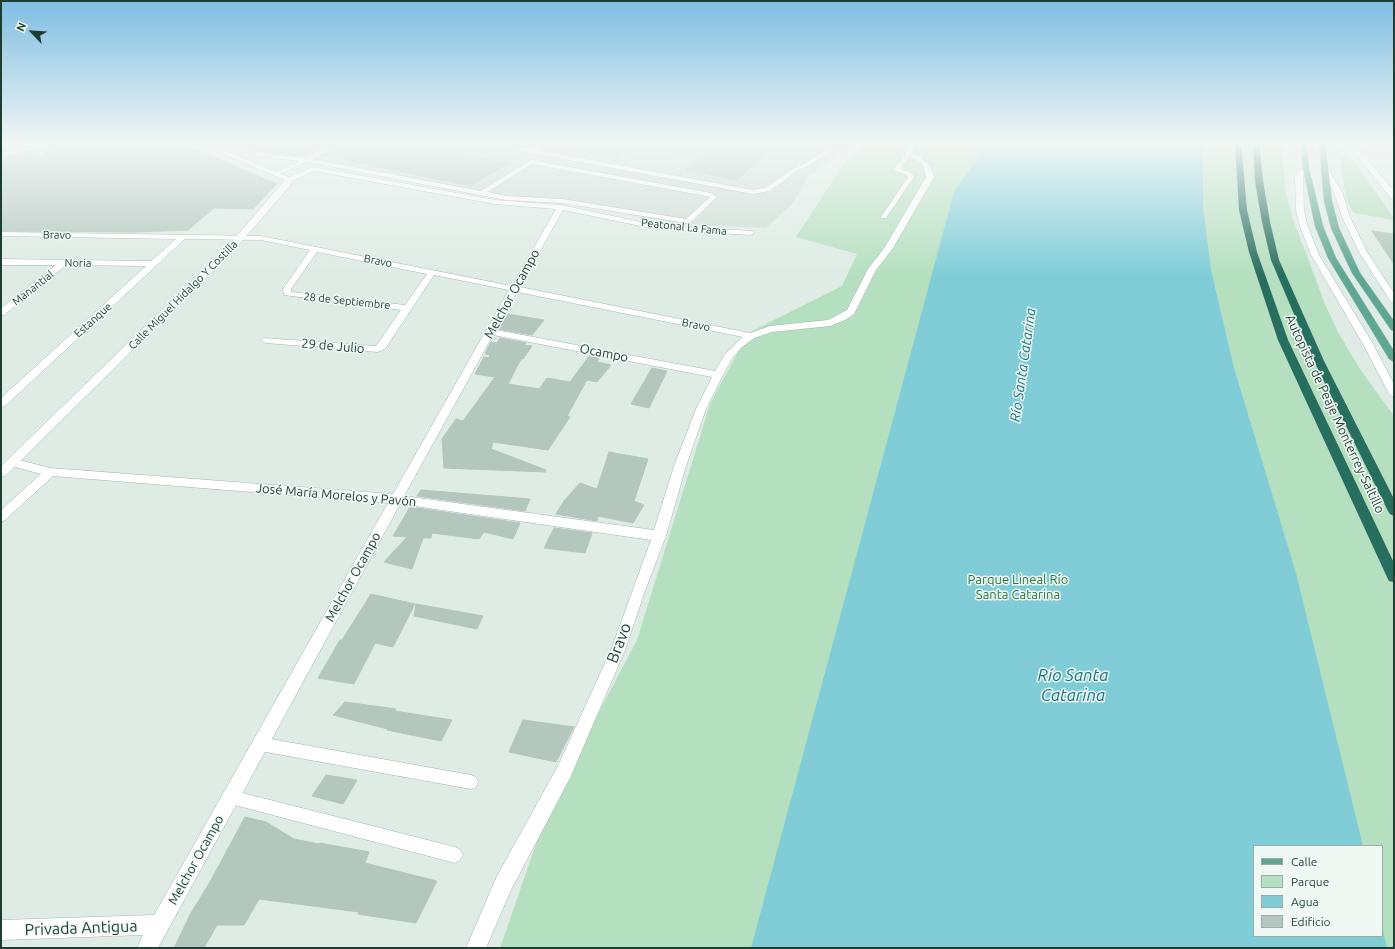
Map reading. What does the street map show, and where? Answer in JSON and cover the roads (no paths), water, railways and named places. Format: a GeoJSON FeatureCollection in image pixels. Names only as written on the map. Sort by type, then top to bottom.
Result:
{"type":"FeatureCollection","features":[{"type":"Feature","properties":{"kind":"highway","name":"Autopista de Peaje Monterrey-Saltillo"},"geometry":{"type":"LineString","coordinates":[[1241,186],[1243,210],[1253,252],[1281,333],[1394,577]]}},
{"type":"Feature","properties":{"kind":"highway","name":"Autopista de Peaje Monterrey-Saltillo"},"geometry":{"type":"LineString","coordinates":[[1260,186],[1274,260],[1319,361],[1394,511]]}},
{"type":"Feature","properties":{"kind":"main road"},"geometry":{"type":"LineString","coordinates":[[1311,186],[1319,226],[1332,258],[1394,359]]}},
{"type":"Feature","properties":{"kind":"main road"},"geometry":{"type":"LineString","coordinates":[[1326,186],[1328,201],[1335,228],[1356,273],[1394,328]]}},
{"type":"Feature","properties":{"kind":"street","name":"Calle Miguel Hidalgo Y Costilla"},"geometry":{"type":"LineString","coordinates":[[1,474],[242,236],[285,186]]}},
{"type":"Feature","properties":{"kind":"street","name":"Peatonal La Fama"},"geometry":{"type":"LineString","coordinates":[[409,186],[495,202],[561,207],[655,226],[750,234]]}},
{"type":"Feature","properties":{"kind":"street","name":"Bravo"},"geometry":{"type":"LineString","coordinates":[[476,948],[504,883],[564,772],[618,650],[639,588],[660,536],[680,466],[701,409],[729,356],[738,346],[751,336],[770,329],[830,323],[851,312],[872,269],[889,248],[925,186]]}},
{"type":"Feature","properties":{"kind":"street"},"geometry":{"type":"LineString","coordinates":[[1299,186],[1300,210],[1303,224],[1315,256],[1368,344],[1394,394]]}},
{"type":"Feature","properties":{"kind":"street"},"geometry":{"type":"LineString","coordinates":[[1335,186],[1346,217],[1363,252],[1394,300]]}},
{"type":"Feature","properties":{"kind":"street"},"geometry":{"type":"LineString","coordinates":[[1386,186],[1394,196]]}},
{"type":"Feature","properties":{"kind":"street","name":"Melchor Ocampo"},"geometry":{"type":"LineString","coordinates":[[147,948],[396,499],[561,207]]}},
{"type":"Feature","properties":{"kind":"street","name":"Bravo"},"geometry":{"type":"LineString","coordinates":[[1,234],[242,236],[261,238],[751,336]]}},
{"type":"Feature","properties":{"kind":"street","name":"Estanque"},"geometry":{"type":"LineString","coordinates":[[1,404],[184,236]]}},
{"type":"Feature","properties":{"kind":"street","name":"28 de Septiembre"},"geometry":{"type":"LineString","coordinates":[[315,249],[287,289],[287,292],[292,295],[407,308]]}},
{"type":"Feature","properties":{"kind":"street","name":"Noria"},"geometry":{"type":"LineString","coordinates":[[1,262],[154,264]]}},
{"type":"Feature","properties":{"kind":"street","name":"Manantial"},"geometry":{"type":"LineString","coordinates":[[1,313],[65,262]]}},
{"type":"Feature","properties":{"kind":"street","name":"29 de Julio"},"geometry":{"type":"LineString","coordinates":[[266,340],[376,350],[381,348],[432,272]]}},
{"type":"Feature","properties":{"kind":"street","name":"Ocampo"},"geometry":{"type":"LineString","coordinates":[[491,332],[718,375]]}},
{"type":"Feature","properties":{"kind":"street","name":"José María Morelos y Pavón"},"geometry":{"type":"LineString","coordinates":[[12,462],[50,472],[124,476],[396,499],[660,536]]}},
{"type":"Feature","properties":{"kind":"street"},"geometry":{"type":"LineString","coordinates":[[1,517],[50,472]]}},
{"type":"Feature","properties":{"kind":"street","name":"Privada Antigua"},"geometry":{"type":"LineString","coordinates":[[1,930],[160,925]]}},
{"type":"Feature","properties":{"kind":"lane"},"geometry":{"type":"LineString","coordinates":[[446,186],[506,198],[562,201],[688,221],[714,197],[711,195],[666,186]]}},
{"type":"Feature","properties":{"kind":"lane"},"geometry":{"type":"LineString","coordinates":[[482,193],[492,186]]}},
{"type":"Feature","properties":{"kind":"lane"},"geometry":{"type":"LineString","coordinates":[[721,186],[761,192],[772,186]]}},
{"type":"Feature","properties":{"kind":"lane"},"geometry":{"type":"LineString","coordinates":[[884,217],[905,186]]}},
{"type":"Feature","properties":{"kind":"lane"},"geometry":{"type":"LineString","coordinates":[[260,744],[471,782]]}},
{"type":"Feature","properties":{"kind":"lane"},"geometry":{"type":"LineString","coordinates":[[231,797],[455,855]]}},
{"type":"Feature","properties":{"kind":"water","name":"Río Santa Catarina"},"geometry":{"type":"Polygon","coordinates":[[[958,186],[1203,186],[1203,206],[1211,270],[1234,368],[1296,573],[1363,845],[1253,845],[1253,937],[1383,937],[1383,930],[1387,948],[751,948],[954,192],[958,186]]]}},
{"type":"Feature","properties":{"kind":"park label","name":"Parque Lineal Río Santa Catarina"},"geometry":{"type":"Point","coordinates":[1018,588]}}]}
